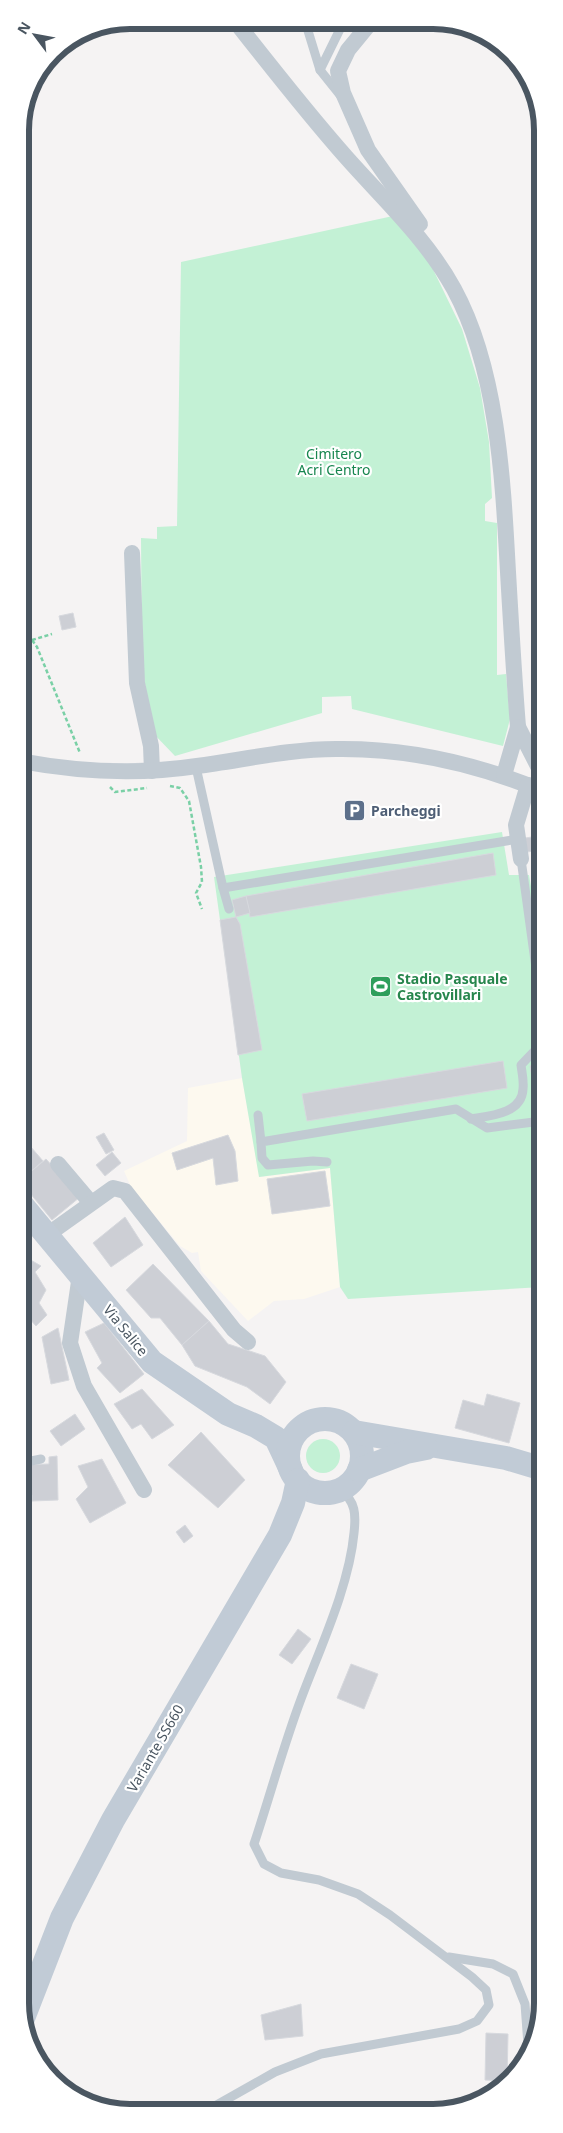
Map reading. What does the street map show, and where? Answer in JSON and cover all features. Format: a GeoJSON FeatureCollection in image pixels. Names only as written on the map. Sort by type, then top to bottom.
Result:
{"type":"FeatureCollection","features":[{"type":"Feature","properties":{"kind":"main road","name":"Via Salice"},"geometry":{"type":"LineString","coordinates":[[29,1214],[152,1362],[228,1414],[256,1426]]}},
{"type":"Feature","properties":{"kind":"main road"},"geometry":{"type":"LineString","coordinates":[[280,1535],[308,1507],[352,1482],[359,1470],[362,1450],[359,1440],[346,1425],[327,1419],[317,1420],[299,1429],[289,1448],[288,1459],[294,1475]]}},
{"type":"Feature","properties":{"kind":"main road"},"geometry":{"type":"LineString","coordinates":[[256,1426],[299,1429]]}},
{"type":"Feature","properties":{"kind":"main road"},"geometry":{"type":"LineString","coordinates":[[256,1426],[276,1438],[294,1475],[306,1488],[317,1492],[335,1491]]}},
{"type":"Feature","properties":{"kind":"main road"},"geometry":{"type":"LineString","coordinates":[[354,1432],[506,1458],[534,1467]]}},
{"type":"Feature","properties":{"kind":"main road"},"geometry":{"type":"LineString","coordinates":[[359,1470],[406,1452],[440,1446]]}},
{"type":"Feature","properties":{"kind":"main road","name":"Variante SS660"},"geometry":{"type":"LineString","coordinates":[[29,2003],[62,1918],[113,1820],[280,1535],[293,1503],[294,1475]]}},
{"type":"Feature","properties":{"kind":"street"},"geometry":{"type":"LineString","coordinates":[[241,29],[337,148],[410,226],[435,258],[454,289],[474,330],[486,374],[504,495],[518,727],[504,775]]}},
{"type":"Feature","properties":{"kind":"street"},"geometry":{"type":"LineString","coordinates":[[366,29],[348,50],[338,71],[342,93],[368,150],[421,225],[435,258]]}},
{"type":"Feature","properties":{"kind":"street"},"geometry":{"type":"LineString","coordinates":[[132,553],[137,683],[151,746],[151,779]]}},
{"type":"Feature","properties":{"kind":"street"},"geometry":{"type":"LineString","coordinates":[[518,727],[534,758]]}},
{"type":"Feature","properties":{"kind":"street"},"geometry":{"type":"LineString","coordinates":[[29,763],[63,769],[107,771],[151,779],[196,767],[244,759],[335,749],[393,751],[504,775],[534,788]]}},
{"type":"Feature","properties":{"kind":"street"},"geometry":{"type":"LineString","coordinates":[[521,859],[516,825],[534,790]]}},
{"type":"Feature","properties":{"kind":"street"},"geometry":{"type":"LineString","coordinates":[[58,1164],[91,1203]]}},
{"type":"Feature","properties":{"kind":"street"},"geometry":{"type":"LineString","coordinates":[[47,1235],[113,1188],[125,1191],[234,1330],[248,1342]]}},
{"type":"Feature","properties":{"kind":"street"},"geometry":{"type":"LineString","coordinates":[[80,1274],[70,1343],[84,1386],[144,1490]]}},
{"type":"Feature","properties":{"kind":"lane"},"geometry":{"type":"LineString","coordinates":[[307,29],[320,70],[348,104]]}},
{"type":"Feature","properties":{"kind":"lane"},"geometry":{"type":"LineString","coordinates":[[320,70],[340,29]]}},
{"type":"Feature","properties":{"kind":"lane"},"geometry":{"type":"LineString","coordinates":[[196,767],[229,909]]}},
{"type":"Feature","properties":{"kind":"lane"},"geometry":{"type":"LineString","coordinates":[[223,888],[518,839]]}},
{"type":"Feature","properties":{"kind":"lane"},"geometry":{"type":"LineString","coordinates":[[521,859],[534,954]]}},
{"type":"Feature","properties":{"kind":"lane"},"geometry":{"type":"LineString","coordinates":[[470,1119],[501,1114],[520,1102],[523,1090],[521,1065],[534,1052]]}},
{"type":"Feature","properties":{"kind":"lane"},"geometry":{"type":"LineString","coordinates":[[261,1142],[456,1109],[487,1128],[534,1122]]}},
{"type":"Feature","properties":{"kind":"lane"},"geometry":{"type":"LineString","coordinates":[[258,1115],[262,1158],[268,1165],[313,1161],[327,1162]]}},
{"type":"Feature","properties":{"kind":"lane"},"geometry":{"type":"LineString","coordinates":[[29,1461],[41,1459]]}},
{"type":"Feature","properties":{"kind":"lane"},"geometry":{"type":"LineString","coordinates":[[218,2104],[275,2072],[321,2054],[452,2031],[477,2020],[489,2005],[486,1990],[390,1915],[358,1894],[319,1880],[280,1873],[264,1864],[254,1844],[297,1711],[344,1583],[351,1558],[355,1532],[355,1511],[350,1497],[335,1491]]}},
{"type":"Feature","properties":{"kind":"lane"},"geometry":{"type":"LineString","coordinates":[[446,1957],[493,1964],[513,1974],[525,2004],[528,2040]]}},
{"type":"Feature","properties":{"kind":"path"},"geometry":{"type":"LineString","coordinates":[[29,641],[52,634]]}},
{"type":"Feature","properties":{"kind":"path"},"geometry":{"type":"LineString","coordinates":[[32,640],[87,770]]}},
{"type":"Feature","properties":{"kind":"path"},"geometry":{"type":"LineString","coordinates":[[107,771],[108,786],[115,792],[151,779]]}},
{"type":"Feature","properties":{"kind":"path"},"geometry":{"type":"LineString","coordinates":[[169,786],[180,788],[189,800],[202,867],[202,882],[196,893],[202,910]]}},
{"type":"Feature","properties":{"kind":"shaded area"},"geometry":{"type":"Polygon","coordinates":[[[242,1078],[260,1177],[330,1168],[340,1287],[304,1299],[274,1301],[248,1321],[201,1271],[198,1252],[192,1253],[180,1246],[131,1187],[124,1171],[187,1141],[188,1088],[242,1078]]]}},
{"type":"Feature","properties":{"kind":"green space","name":"Cimitero Acri Centro"},"geometry":{"type":"Polygon","coordinates":[[[393,216],[428,259],[462,329],[480,388],[489,442],[492,498],[485,504],[485,521],[497,523],[497,675],[506,674],[510,719],[503,746],[352,709],[351,696],[322,697],[322,713],[175,756],[152,732],[142,663],[141,538],[157,539],[157,527],[177,526],[181,262],[393,216]]]}},
{"type":"Feature","properties":{"kind":"green space"},"geometry":{"type":"Polygon","coordinates":[[[502,832],[509,875],[529,875],[534,903],[534,1287],[348,1299],[340,1287],[330,1168],[259,1177],[242,1078],[214,877],[502,832]]]}},
{"type":"Feature","properties":{"kind":"green space"},"geometry":{"type":"Polygon","coordinates":[[[323,1439],[330,1440],[335,1444],[339,1449],[339,1463],[335,1468],[330,1472],[323,1473],[316,1472],[311,1468],[307,1463],[306,1456],[307,1449],[311,1444],[316,1440],[323,1439]]]}},
{"type":"Feature","properties":{"kind":"building"},"geometry":{"type":"Polygon","coordinates":[[[73,613],[76,627],[62,630],[59,616],[73,613]]]}},
{"type":"Feature","properties":{"kind":"building"},"geometry":{"type":"Polygon","coordinates":[[[532,837],[534,851],[520,853],[518,839],[532,837]]]}},
{"type":"Feature","properties":{"kind":"building"},"geometry":{"type":"Polygon","coordinates":[[[493,853],[496,875],[250,917],[246,896],[493,853]]]}},
{"type":"Feature","properties":{"kind":"building"},"geometry":{"type":"Polygon","coordinates":[[[246,896],[250,913],[236,917],[232,900],[246,896]]]}},
{"type":"Feature","properties":{"kind":"building"},"geometry":{"type":"Polygon","coordinates":[[[236,917],[240,924],[262,1050],[238,1055],[220,920],[236,917]]]}},
{"type":"Feature","properties":{"kind":"building"},"geometry":{"type":"Polygon","coordinates":[[[503,1061],[507,1088],[307,1121],[302,1094],[503,1061]]]}},
{"type":"Feature","properties":{"kind":"building"},"geometry":{"type":"Polygon","coordinates":[[[534,1065],[534,1089],[530,1066],[534,1065]]]}},
{"type":"Feature","properties":{"kind":"building"},"geometry":{"type":"Polygon","coordinates":[[[104,1133],[114,1150],[106,1154],[96,1137],[104,1133]]]}},
{"type":"Feature","properties":{"kind":"building"},"geometry":{"type":"Polygon","coordinates":[[[228,1135],[235,1151],[238,1181],[216,1185],[213,1158],[177,1170],[172,1153],[228,1135]]]}},
{"type":"Feature","properties":{"kind":"building"},"geometry":{"type":"Polygon","coordinates":[[[29,1145],[43,1161],[29,1173],[29,1145]]]}},
{"type":"Feature","properties":{"kind":"building"},"geometry":{"type":"Polygon","coordinates":[[[112,1152],[121,1163],[105,1176],[96,1165],[112,1152]]]}},
{"type":"Feature","properties":{"kind":"building"},"geometry":{"type":"Polygon","coordinates":[[[46,1159],[80,1197],[52,1220],[29,1192],[29,1173],[46,1159]]]}},
{"type":"Feature","properties":{"kind":"building"},"geometry":{"type":"Polygon","coordinates":[[[325,1171],[330,1206],[272,1214],[267,1179],[325,1171]]]}},
{"type":"Feature","properties":{"kind":"building"},"geometry":{"type":"Polygon","coordinates":[[[125,1217],[143,1245],[111,1267],[93,1243],[125,1217]]]}},
{"type":"Feature","properties":{"kind":"building"},"geometry":{"type":"Polygon","coordinates":[[[29,1259],[41,1266],[35,1272],[46,1290],[39,1303],[47,1315],[36,1326],[29,1318],[29,1259]]]}},
{"type":"Feature","properties":{"kind":"building"},"geometry":{"type":"Polygon","coordinates":[[[153,1264],[209,1321],[182,1345],[160,1318],[151,1318],[126,1290],[153,1264]]]}},
{"type":"Feature","properties":{"kind":"building"},"geometry":{"type":"Polygon","coordinates":[[[209,1321],[228,1344],[265,1356],[286,1382],[270,1404],[247,1387],[195,1366],[182,1345],[209,1321]]]}},
{"type":"Feature","properties":{"kind":"building"},"geometry":{"type":"Polygon","coordinates":[[[104,1323],[144,1374],[120,1393],[97,1368],[102,1363],[85,1332],[104,1323]]]}},
{"type":"Feature","properties":{"kind":"building"},"geometry":{"type":"Polygon","coordinates":[[[58,1328],[69,1380],[51,1384],[42,1337],[58,1328]]]}},
{"type":"Feature","properties":{"kind":"building"},"geometry":{"type":"Polygon","coordinates":[[[142,1389],[174,1425],[152,1439],[141,1424],[132,1429],[114,1404],[142,1389]]]}},
{"type":"Feature","properties":{"kind":"building"},"geometry":{"type":"Polygon","coordinates":[[[487,1394],[520,1403],[509,1443],[455,1428],[463,1400],[484,1406],[487,1394]]]}},
{"type":"Feature","properties":{"kind":"building"},"geometry":{"type":"Polygon","coordinates":[[[75,1414],[85,1429],[61,1446],[50,1431],[75,1414]]]}},
{"type":"Feature","properties":{"kind":"building"},"geometry":{"type":"Polygon","coordinates":[[[201,1432],[245,1480],[218,1508],[168,1465],[201,1432]]]}},
{"type":"Feature","properties":{"kind":"building"},"geometry":{"type":"Polygon","coordinates":[[[57,1456],[58,1500],[32,1501],[32,1495],[29,1495],[29,1465],[49,1464],[49,1457],[57,1456]]]}},
{"type":"Feature","properties":{"kind":"building"},"geometry":{"type":"Polygon","coordinates":[[[102,1459],[126,1503],[90,1523],[76,1499],[88,1487],[78,1466],[102,1459]]]}},
{"type":"Feature","properties":{"kind":"building"},"geometry":{"type":"Polygon","coordinates":[[[185,1525],[193,1536],[184,1543],[176,1532],[185,1525]]]}},
{"type":"Feature","properties":{"kind":"building"},"geometry":{"type":"Polygon","coordinates":[[[298,1629],[311,1639],[292,1664],[279,1655],[298,1629]]]}},
{"type":"Feature","properties":{"kind":"building"},"geometry":{"type":"Polygon","coordinates":[[[351,1664],[378,1674],[364,1709],[337,1698],[351,1664]]]}},
{"type":"Feature","properties":{"kind":"building"},"geometry":{"type":"Polygon","coordinates":[[[301,2004],[303,2036],[265,2040],[261,2015],[301,2004]]]}},
{"type":"Feature","properties":{"kind":"building"},"geometry":{"type":"Polygon","coordinates":[[[486,2033],[508,2034],[507,2072],[498,2081],[485,2080],[486,2033]]]}},
{"type":"Feature","properties":{"kind":"place","name":"Parcheggi"},"geometry":{"type":"Point","coordinates":[355,810]}},
{"type":"Feature","properties":{"kind":"place","name":"Stadio Pasquale Castrovillari"},"geometry":{"type":"Point","coordinates":[381,986]}}]}
